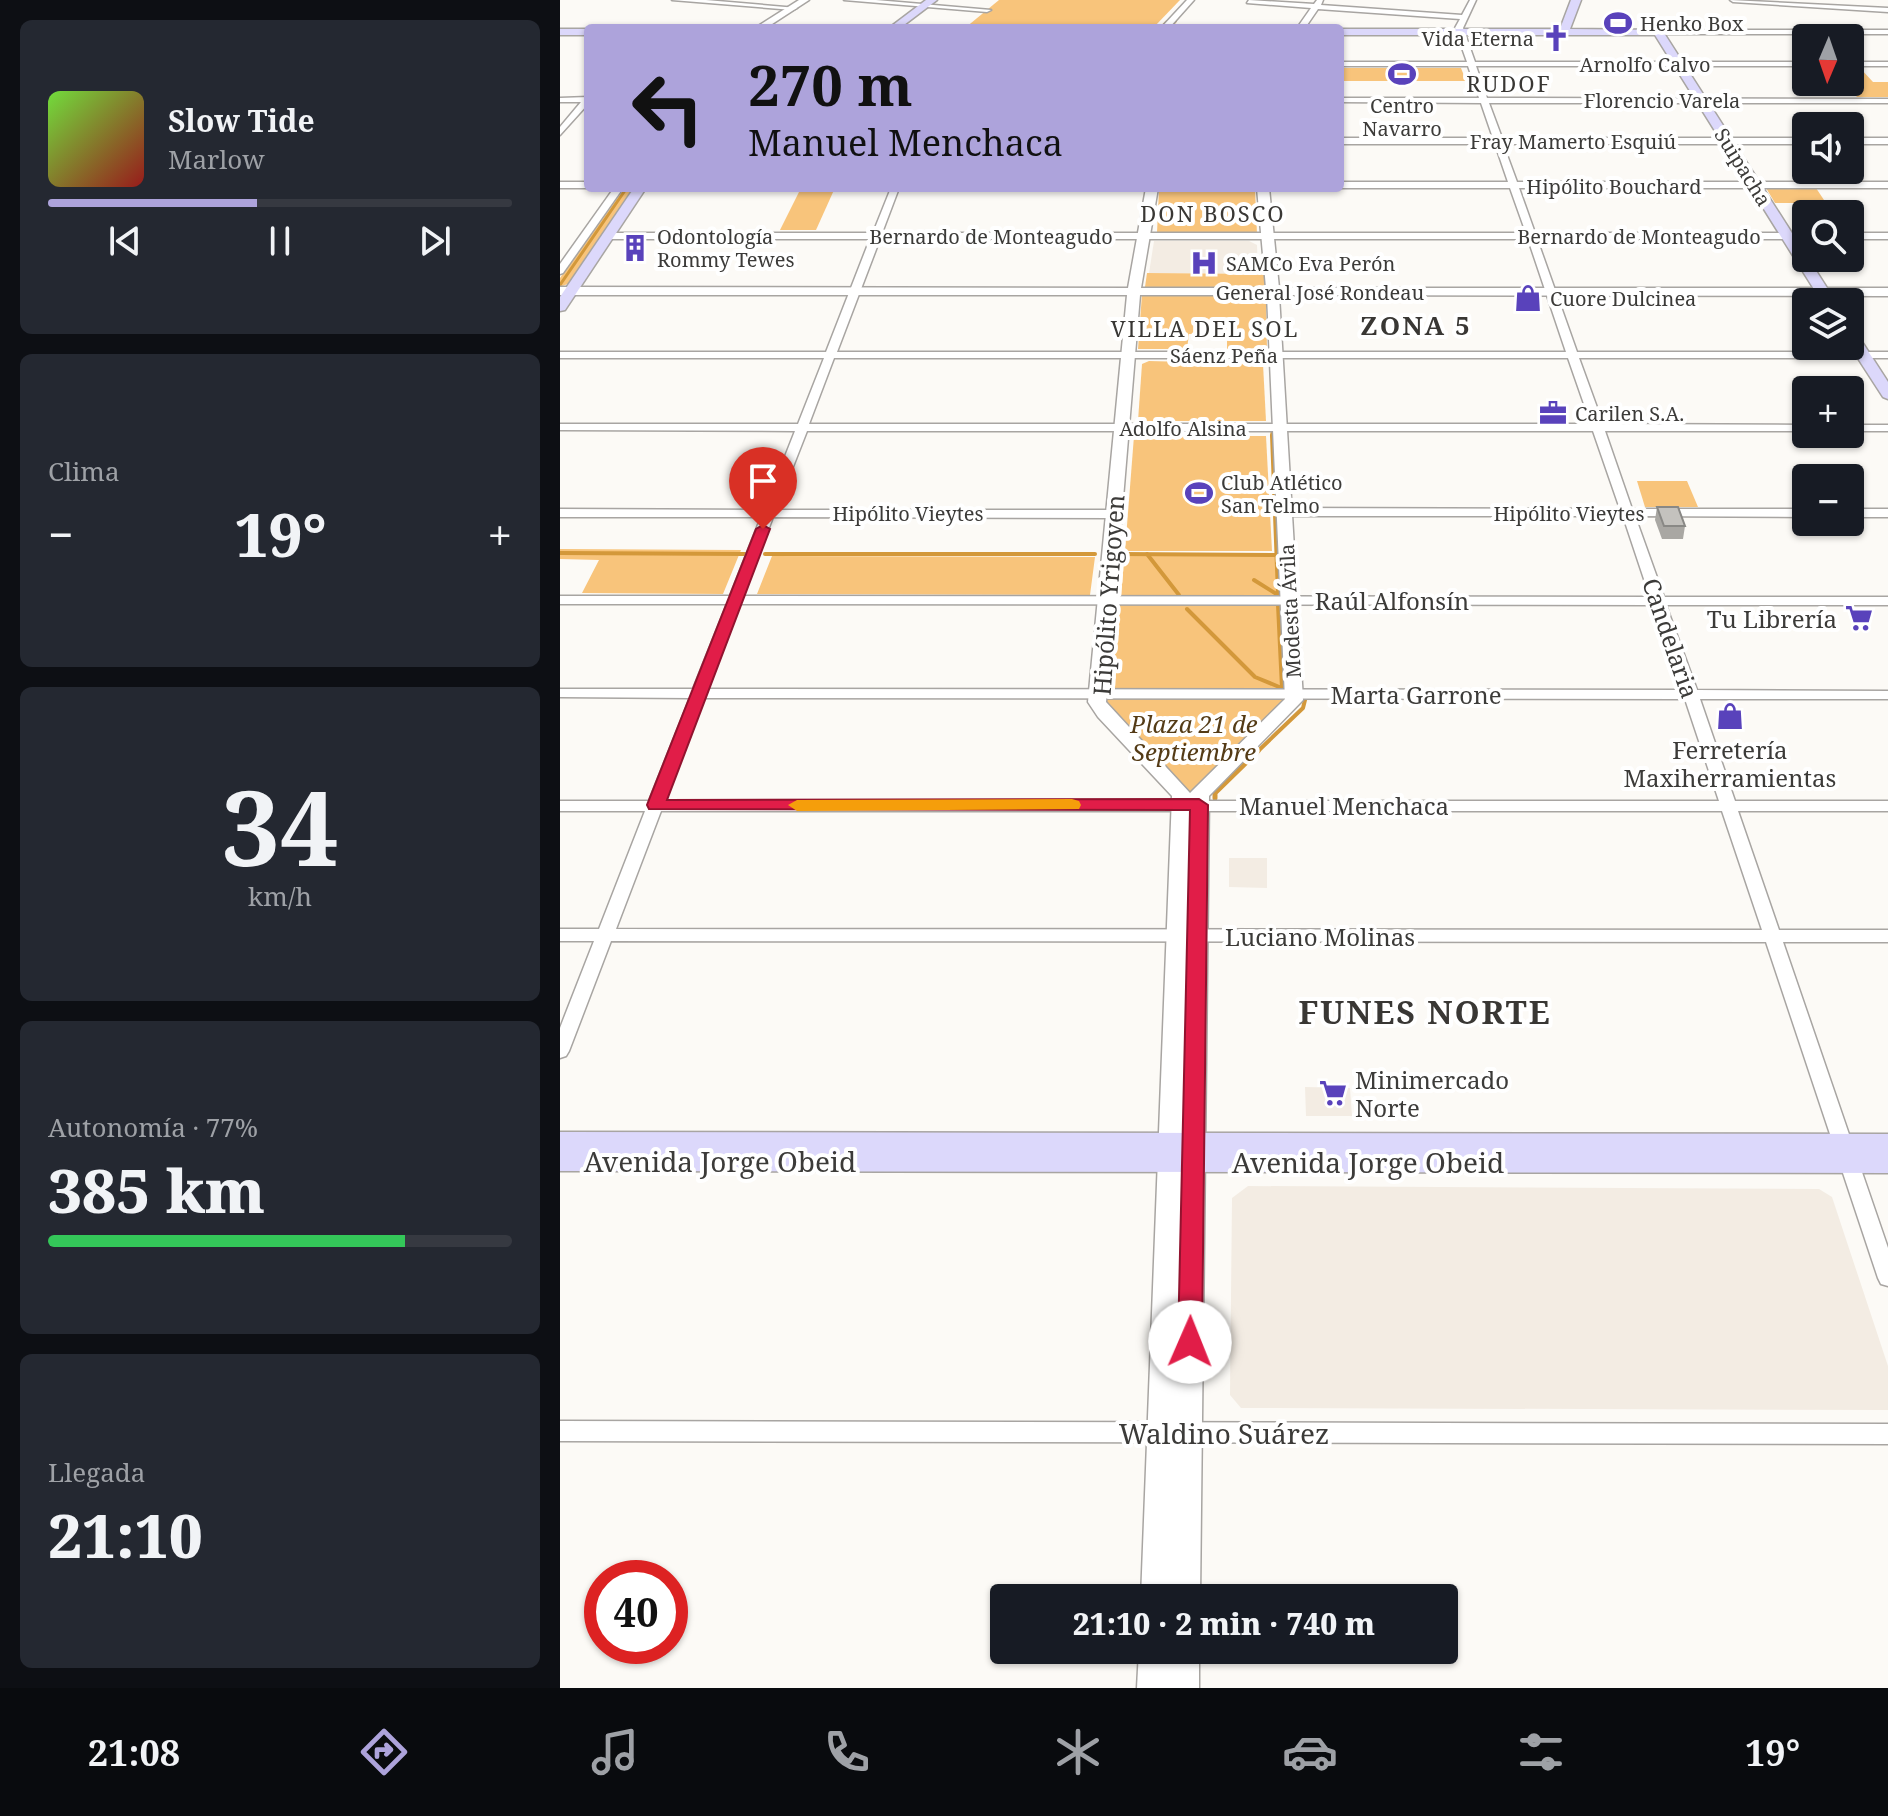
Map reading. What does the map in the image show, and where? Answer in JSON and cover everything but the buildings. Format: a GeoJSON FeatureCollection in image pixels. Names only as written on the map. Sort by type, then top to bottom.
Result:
{"type":"FeatureCollection","features":[{"type":"Feature","properties":{"kind":"main road"},"geometry":{"type":"LineString","coordinates":[[1564,32],[1576,0]]}},
{"type":"Feature","properties":{"kind":"main road"},"geometry":{"type":"LineString","coordinates":[[899,24],[928,3]]}},
{"type":"Feature","properties":{"kind":"main road"},"geometry":{"type":"LineString","coordinates":[[560,32],[584,32]]}},
{"type":"Feature","properties":{"kind":"main road"},"geometry":{"type":"LineString","coordinates":[[1344,32],[1658,32]]}},
{"type":"Feature","properties":{"kind":"main road","name":"Suipacha"},"geometry":{"type":"LineString","coordinates":[[1658,32],[1820,288]]}},
{"type":"Feature","properties":{"kind":"main road"},"geometry":{"type":"LineString","coordinates":[[560,307],[566,291],[637,192]]}},
{"type":"Feature","properties":{"kind":"main road"},"geometry":{"type":"LineString","coordinates":[[1864,357],[1888,394]]}},
{"type":"Feature","properties":{"kind":"main road","name":"Avenida Jorge Obeid"},"geometry":{"type":"LineString","coordinates":[[560,1142],[1182,1152],[1845,1153],[1888,1144]]}},
{"type":"Feature","properties":{"kind":"main road","name":"Avenida Jorge Obeid"},"geometry":{"type":"LineString","coordinates":[[560,1161],[1182,1152]]}},
{"type":"Feature","properties":{"kind":"main road","name":"Avenida Jorge Obeid"},"geometry":{"type":"LineString","coordinates":[[1845,1153],[1888,1163]]}},
{"type":"Feature","properties":{"kind":"street"},"geometry":{"type":"LineString","coordinates":[[675,0],[793,8]]}},
{"type":"Feature","properties":{"kind":"street"},"geometry":{"type":"LineString","coordinates":[[767,24],[805,0]]}},
{"type":"Feature","properties":{"kind":"street"},"geometry":{"type":"LineString","coordinates":[[847,0],[928,3],[987,10]]}},
{"type":"Feature","properties":{"kind":"street"},"geometry":{"type":"LineString","coordinates":[[1169,24],[1191,0]]}},
{"type":"Feature","properties":{"kind":"street"},"geometry":{"type":"LineString","coordinates":[[1461,32],[1473,0]]}},
{"type":"Feature","properties":{"kind":"street"},"geometry":{"type":"LineString","coordinates":[[1733,0],[1834,3],[1888,10]]}},
{"type":"Feature","properties":{"kind":"street"},"geometry":{"type":"LineString","coordinates":[[1249,2],[1318,4],[1465,17]]}},
{"type":"Feature","properties":{"kind":"street"},"geometry":{"type":"LineString","coordinates":[[1304,24],[1318,4]]}},
{"type":"Feature","properties":{"kind":"street","name":"Candelaria"},"geometry":{"type":"LineString","coordinates":[[1461,32],[1691,695],[1888,1278]]}},
{"type":"Feature","properties":{"kind":"street"},"geometry":{"type":"LineString","coordinates":[[1658,32],[1888,32]]}},
{"type":"Feature","properties":{"kind":"street","name":"Arnolfo Calvo"},"geometry":{"type":"LineString","coordinates":[[1344,64],[1792,64]]}},
{"type":"Feature","properties":{"kind":"street"},"geometry":{"type":"LineString","coordinates":[[1864,64],[1888,64]]}},
{"type":"Feature","properties":{"kind":"street"},"geometry":{"type":"LineString","coordinates":[[560,100],[584,100]]}},
{"type":"Feature","properties":{"kind":"street","name":"Florencio Varela"},"geometry":{"type":"LineString","coordinates":[[1344,100],[1888,101]]}},
{"type":"Feature","properties":{"kind":"street"},"geometry":{"type":"LineString","coordinates":[[560,132],[584,105]]}},
{"type":"Feature","properties":{"kind":"street","name":"Fray Mamerto Esquiú"},"geometry":{"type":"LineString","coordinates":[[1344,141],[1792,141]]}},
{"type":"Feature","properties":{"kind":"street"},"geometry":{"type":"LineString","coordinates":[[1864,141],[1888,141]]}},
{"type":"Feature","properties":{"kind":"street"},"geometry":{"type":"LineString","coordinates":[[560,185],[584,185]]}},
{"type":"Feature","properties":{"kind":"street","name":"Hipólito Bouchard"},"geometry":{"type":"LineString","coordinates":[[1344,185],[1888,185]]}},
{"type":"Feature","properties":{"kind":"street"},"geometry":{"type":"LineString","coordinates":[[560,271],[616,192]]}},
{"type":"Feature","properties":{"kind":"street"},"geometry":{"type":"LineString","coordinates":[[560,1051],[893,192]]}},
{"type":"Feature","properties":{"kind":"street","name":"Hipólito Yrigoyen"},"geometry":{"type":"LineString","coordinates":[[1151,192],[1134,292],[1097,702],[1190,805]]}},
{"type":"Feature","properties":{"kind":"street","name":"Modesta Ávila"},"geometry":{"type":"LineString","coordinates":[[1190,805],[1289,708],[1294,694],[1273,292],[1263,192]]}},
{"type":"Feature","properties":{"kind":"street","name":"Bernardo de Monteagudo"},"geometry":{"type":"LineString","coordinates":[[608,236],[1792,236]]}},
{"type":"Feature","properties":{"kind":"street"},"geometry":{"type":"LineString","coordinates":[[1864,236],[1888,236]]}},
{"type":"Feature","properties":{"kind":"street","name":"General José Rondeau"},"geometry":{"type":"LineString","coordinates":[[566,291],[1551,292],[1792,296]]}},
{"type":"Feature","properties":{"kind":"street","name":"General José Rondeau"},"geometry":{"type":"LineString","coordinates":[[1864,294],[1888,292]]}},
{"type":"Feature","properties":{"kind":"street","name":"Sáenz Peña"},"geometry":{"type":"LineString","coordinates":[[560,355],[1792,355]]}},
{"type":"Feature","properties":{"kind":"street","name":"Sáenz Peña"},"geometry":{"type":"LineString","coordinates":[[1864,355],[1888,355]]}},
{"type":"Feature","properties":{"kind":"street","name":"Adolfo Alsina"},"geometry":{"type":"LineString","coordinates":[[560,427],[1792,428]]}},
{"type":"Feature","properties":{"kind":"street"},"geometry":{"type":"LineString","coordinates":[[1864,428],[1888,428]]}},
{"type":"Feature","properties":{"kind":"street","name":"Hipólito Vieytes"},"geometry":{"type":"LineString","coordinates":[[1285,512],[1792,513]]}},
{"type":"Feature","properties":{"kind":"street","name":"Hipólito Vieytes"},"geometry":{"type":"LineString","coordinates":[[560,513],[1113,514]]}},
{"type":"Feature","properties":{"kind":"street"},"geometry":{"type":"LineString","coordinates":[[1864,513],[1888,513]]}},
{"type":"Feature","properties":{"kind":"street","name":"Raúl Alfonsín"},"geometry":{"type":"LineString","coordinates":[[560,600],[1888,601]]}},
{"type":"Feature","properties":{"kind":"street","name":"Marta Garrone"},"geometry":{"type":"LineString","coordinates":[[560,693],[1888,695]]}},
{"type":"Feature","properties":{"kind":"street"},"geometry":{"type":"LineString","coordinates":[[1184,1584],[1175,1433],[1190,805]]}},
{"type":"Feature","properties":{"kind":"street","name":"Manuel Menchaca"},"geometry":{"type":"LineString","coordinates":[[560,806],[1888,806]]}},
{"type":"Feature","properties":{"kind":"street","name":"Luciano Molinas"},"geometry":{"type":"LineString","coordinates":[[560,935],[1888,936]]}},
{"type":"Feature","properties":{"kind":"street","name":"Waldino Suárez"},"geometry":{"type":"LineString","coordinates":[[560,1431],[1888,1434]]}},
{"type":"Feature","properties":{"kind":"street"},"geometry":{"type":"LineString","coordinates":[[1158,1584],[1175,1433]]}},
{"type":"Feature","properties":{"kind":"street"},"geometry":{"type":"LineString","coordinates":[[1153,1688],[1154,1664]]}},
{"type":"Feature","properties":{"kind":"street"},"geometry":{"type":"LineString","coordinates":[[1183,1688],[1184,1664]]}},
{"type":"Feature","properties":{"kind":"shaded area","name":"SAMCo Eva Perón"},"geometry":{"type":"Polygon","coordinates":[[[1154,241],[1249,241],[1257,245],[1258,274],[1149,273],[1154,241]]]}},
{"type":"Feature","properties":{"kind":"shaded area"},"geometry":{"type":"Polygon","coordinates":[[[1229,858],[1267,858],[1267,888],[1229,887],[1229,858]]]}},
{"type":"Feature","properties":{"kind":"shaded area"},"geometry":{"type":"Polygon","coordinates":[[[1305,1087],[1350,1088],[1352,1116],[1306,1116],[1305,1087]]]}},
{"type":"Feature","properties":{"kind":"shaded area"},"geometry":{"type":"Polygon","coordinates":[[[1248,1186],[1819,1189],[1832,1197],[1888,1366],[1888,1410],[1241,1408],[1230,1395],[1232,1198],[1248,1186]]]}},
{"type":"Feature","properties":{"kind":"green space"},"geometry":{"type":"Polygon","coordinates":[[[999,0],[1180,0],[1157,24],[970,24],[999,0]]]}},
{"type":"Feature","properties":{"kind":"green space","name":"Centro Navarro"},"geometry":{"type":"Polygon","coordinates":[[[1344,68],[1461,68],[1466,81],[1344,81],[1344,68]]]}},
{"type":"Feature","properties":{"kind":"green space"},"geometry":{"type":"Polygon","coordinates":[[[1864,72],[1873,82],[1888,82],[1888,97],[1857,97],[1864,96],[1864,72]]]}},
{"type":"Feature","properties":{"kind":"green space"},"geometry":{"type":"Polygon","coordinates":[[[1766,188],[1816,188],[1824,200],[1792,200],[1792,203],[1775,203],[1766,188]]]}},
{"type":"Feature","properties":{"kind":"green space"},"geometry":{"type":"Polygon","coordinates":[[[619,192],[632,192],[570,283],[560,287],[560,278],[619,192]]]}},
{"type":"Feature","properties":{"kind":"green space"},"geometry":{"type":"Polygon","coordinates":[[[799,192],[833,192],[816,230],[780,230],[799,192]]]}},
{"type":"Feature","properties":{"kind":"green space"},"geometry":{"type":"Polygon","coordinates":[[[1159,192],[1255,192],[1257,234],[1157,233],[1159,192]]]}},
{"type":"Feature","properties":{"kind":"green space"},"geometry":{"type":"Polygon","coordinates":[[[1147,273],[1265,274],[1266,288],[1149,288],[1145,287],[1147,273]]]}},
{"type":"Feature","properties":{"kind":"green space"},"geometry":{"type":"Polygon","coordinates":[[[1142,294],[1266,295],[1267,350],[1227,350],[1227,334],[1189,334],[1187,349],[1138,349],[1142,294]]]}},
{"type":"Feature","properties":{"kind":"green space","name":"Club Atlético San Telmo"},"geometry":{"type":"Polygon","coordinates":[[[1149,361],[1263,364],[1266,421],[1138,421],[1142,364],[1149,361]]]}},
{"type":"Feature","properties":{"kind":"green space","name":"Club Atlético San Telmo"},"geometry":{"type":"Polygon","coordinates":[[[1134,436],[1266,436],[1272,551],[1125,551],[1134,436]]]}},
{"type":"Feature","properties":{"kind":"green space"},"geometry":{"type":"Polygon","coordinates":[[[1637,481],[1687,481],[1698,507],[1645,507],[1637,481]]]}},
{"type":"Feature","properties":{"kind":"green space"},"geometry":{"type":"Polygon","coordinates":[[[560,549],[741,550],[723,594],[582,593],[599,560],[560,559],[560,549]]]}},
{"type":"Feature","properties":{"kind":"green space"},"geometry":{"type":"Polygon","coordinates":[[[1109,554],[1287,555],[1294,694],[1098,694],[1109,554]]]}},
{"type":"Feature","properties":{"kind":"green space"},"geometry":{"type":"Polygon","coordinates":[[[772,556],[1095,557],[1090,595],[757,594],[772,556]]]}},
{"type":"Feature","properties":{"kind":"green space","name":"Plaza 21 de Septiembre"},"geometry":{"type":"Polygon","coordinates":[[[1107,697],[1288,698],[1194,793],[1187,790],[1110,709],[1104,702],[1107,697]]]}},
{"type":"Feature","properties":{"kind":"waterway"},"geometry":{"type":"LineString","coordinates":[[1164,24],[1167,21]]}},
{"type":"Feature","properties":{"kind":"waterway"},"geometry":{"type":"LineString","coordinates":[[560,285],[624,192]]}},
{"type":"Feature","properties":{"kind":"waterway"},"geometry":{"type":"LineString","coordinates":[[1272,435],[1277,555]]}},
{"type":"Feature","properties":{"kind":"waterway"},"geometry":{"type":"LineString","coordinates":[[560,553],[746,554]]}},
{"type":"Feature","properties":{"kind":"waterway"},"geometry":{"type":"LineString","coordinates":[[765,554],[1095,554]]}},
{"type":"Feature","properties":{"kind":"waterway"},"geometry":{"type":"LineString","coordinates":[[1121,554],[1147,554]]}},
{"type":"Feature","properties":{"kind":"waterway"},"geometry":{"type":"LineString","coordinates":[[1147,554],[1277,555]]}},
{"type":"Feature","properties":{"kind":"waterway"},"geometry":{"type":"LineString","coordinates":[[1147,554],[1179,595]]}},
{"type":"Feature","properties":{"kind":"waterway"},"geometry":{"type":"LineString","coordinates":[[1277,555],[1284,555]]}},
{"type":"Feature","properties":{"kind":"waterway"},"geometry":{"type":"LineString","coordinates":[[1277,555],[1278,594]]}},
{"type":"Feature","properties":{"kind":"waterway"},"geometry":{"type":"LineString","coordinates":[[1254,580],[1278,595]]}},
{"type":"Feature","properties":{"kind":"waterway"},"geometry":{"type":"LineString","coordinates":[[1278,605],[1282,688]]}},
{"type":"Feature","properties":{"kind":"waterway"},"geometry":{"type":"LineString","coordinates":[[1187,609],[1255,677],[1284,689]]}},
{"type":"Feature","properties":{"kind":"waterway"},"geometry":{"type":"LineString","coordinates":[[1256,753],[1303,708],[1305,700]]}},
{"type":"Feature","properties":{"kind":"waterway"},"geometry":{"type":"LineString","coordinates":[[1215,798],[1215,793],[1258,751]]}},
{"type":"Feature","properties":{"kind":"slow traffic"},"geometry":{"type":"LineString","coordinates":[[797,805],[1072,805]]}},
{"type":"Feature","properties":{"kind":"place","name":"Henko Box"},"geometry":{"type":"Point","coordinates":[1618,23]}},
{"type":"Feature","properties":{"kind":"place","name":"Vida Eterna"},"geometry":{"type":"Point","coordinates":[1556,38]}},
{"type":"Feature","properties":{"kind":"place","name":"Centro Navarro"},"geometry":{"type":"Point","coordinates":[1402,74]}},
{"type":"Feature","properties":{"kind":"place","name":"Odontología Rommy Tewes"},"geometry":{"type":"Point","coordinates":[635,248]}},
{"type":"Feature","properties":{"kind":"place","name":"SAMCo Eva Perón"},"geometry":{"type":"Point","coordinates":[1204,263]}},
{"type":"Feature","properties":{"kind":"place","name":"Cuore Dulcinea"},"geometry":{"type":"Point","coordinates":[1528,298]}},
{"type":"Feature","properties":{"kind":"place","name":"Carilen S.A."},"geometry":{"type":"Point","coordinates":[1553,413]}},
{"type":"Feature","properties":{"kind":"place","name":"Club Atlético San Telmo"},"geometry":{"type":"Point","coordinates":[1199,493]}},
{"type":"Feature","properties":{"kind":"place","name":"Tu Librería"},"geometry":{"type":"Point","coordinates":[1859,618]}},
{"type":"Feature","properties":{"kind":"place","name":"Ferretería Maxiherramientas"},"geometry":{"type":"Point","coordinates":[1730,716]}},
{"type":"Feature","properties":{"kind":"place","name":"Minimercado Norte"},"geometry":{"type":"Point","coordinates":[1333,1093]}},
{"type":"Feature","properties":{"kind":"district","name":"RUDOF"},"geometry":{"type":"Point","coordinates":[1509,83]}},
{"type":"Feature","properties":{"kind":"district","name":"DON BOSCO"},"geometry":{"type":"Point","coordinates":[1213,213]}},
{"type":"Feature","properties":{"kind":"district","name":"ZONA 5"},"geometry":{"type":"Point","coordinates":[1416,325]}},
{"type":"Feature","properties":{"kind":"district","name":"VILLA DEL SOL"},"geometry":{"type":"Point","coordinates":[1205,328]}},
{"type":"Feature","properties":{"kind":"district","name":"FUNES NORTE"},"geometry":{"type":"Point","coordinates":[1425,1011]}},
{"type":"Feature","properties":{"kind":"route"},"geometry":{"type":"LineString","coordinates":[[763,529],[656,805],[1199,805],[1190,1342]]}}]}
